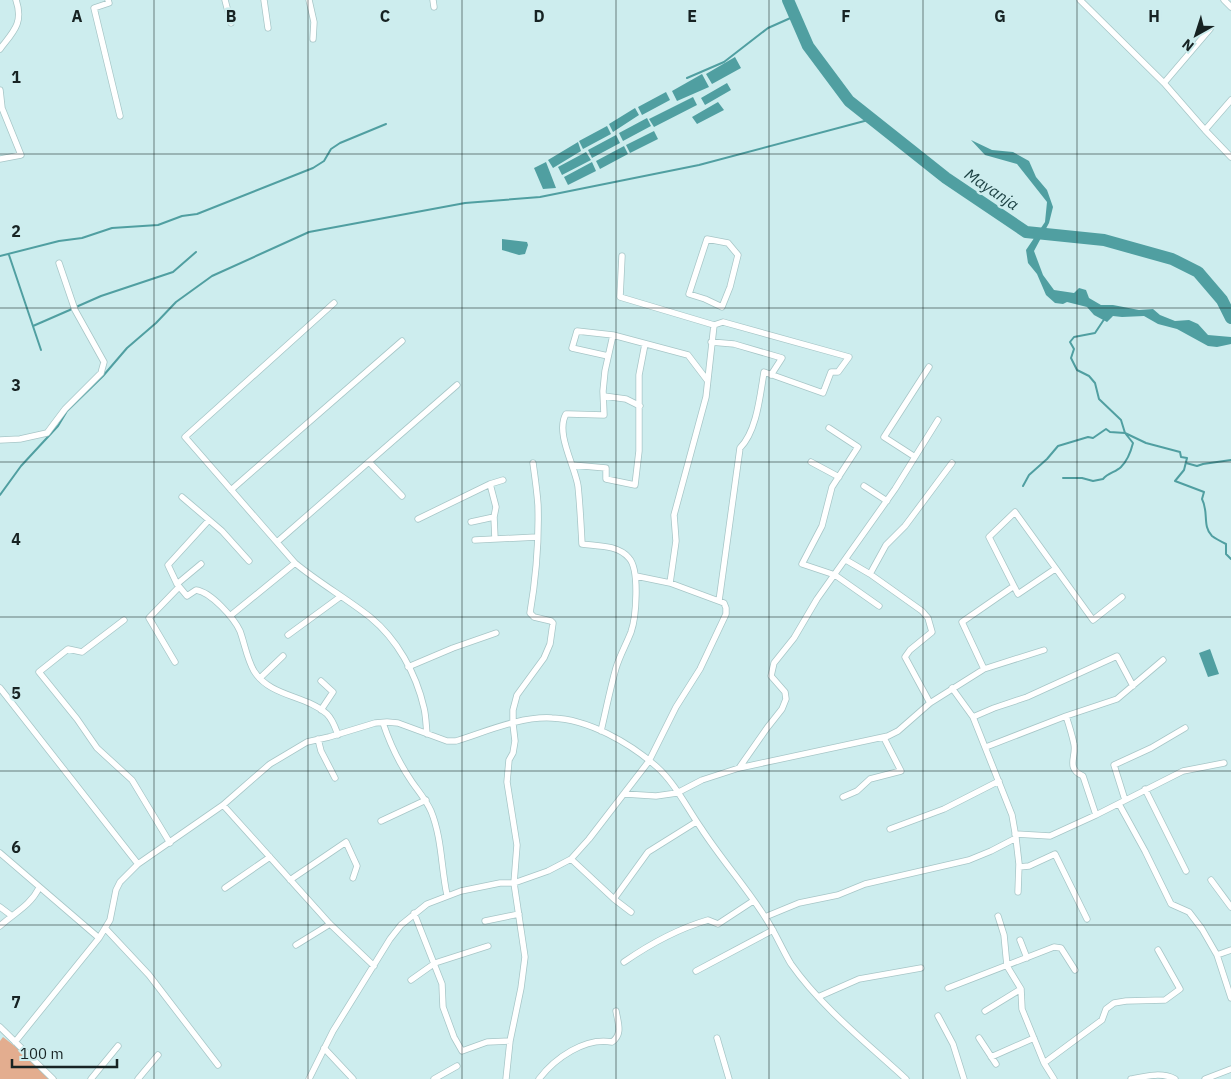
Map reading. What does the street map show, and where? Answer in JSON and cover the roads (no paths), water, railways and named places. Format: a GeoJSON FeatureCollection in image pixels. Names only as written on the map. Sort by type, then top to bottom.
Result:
{"type":"FeatureCollection","features":[{"type":"Feature","properties":{"kind":"street"},"geometry":{"type":"LineString","coordinates":[[0,49],[19,22],[16,0]]}},
{"type":"Feature","properties":{"kind":"street"},"geometry":{"type":"LineString","coordinates":[[108,0],[109,3],[94,8],[120,116]]}},
{"type":"Feature","properties":{"kind":"street"},"geometry":{"type":"LineString","coordinates":[[225,0],[231,23]]}},
{"type":"Feature","properties":{"kind":"street"},"geometry":{"type":"LineString","coordinates":[[264,0],[268,28]]}},
{"type":"Feature","properties":{"kind":"street"},"geometry":{"type":"LineString","coordinates":[[309,0],[314,22],[313,39]]}},
{"type":"Feature","properties":{"kind":"street"},"geometry":{"type":"LineString","coordinates":[[433,0],[434,7]]}},
{"type":"Feature","properties":{"kind":"street"},"geometry":{"type":"LineString","coordinates":[[1080,0],[1164,83],[1205,130],[1231,156]]}},
{"type":"Feature","properties":{"kind":"street"},"geometry":{"type":"LineString","coordinates":[[1224,0],[1231,7]]}},
{"type":"Feature","properties":{"kind":"street"},"geometry":{"type":"LineString","coordinates":[[1164,83],[1210,29]]}},
{"type":"Feature","properties":{"kind":"street"},"geometry":{"type":"LineString","coordinates":[[0,90],[2,108],[21,155],[0,159]]}},
{"type":"Feature","properties":{"kind":"street"},"geometry":{"type":"LineString","coordinates":[[1205,130],[1231,100]]}},
{"type":"Feature","properties":{"kind":"street"},"geometry":{"type":"LineString","coordinates":[[707,239],[728,243],[738,255],[734,267],[730,287],[722,307],[689,294],[707,239]]}},
{"type":"Feature","properties":{"kind":"street"},"geometry":{"type":"LineString","coordinates":[[622,256],[620,297],[714,324],[723,322],[849,357],[838,372],[830,372],[823,393],[764,372],[752,428],[747,442],[740,448],[719,601]]}},
{"type":"Feature","properties":{"kind":"street"},"geometry":{"type":"LineString","coordinates":[[0,440],[20,439],[47,433],[65,409],[101,373],[104,362],[74,308],[59,263]]}},
{"type":"Feature","properties":{"kind":"street"},"geometry":{"type":"LineString","coordinates":[[334,303],[185,437],[296,563],[311,576],[369,617],[387,633],[398,647],[418,688],[424,708],[427,734]]}},
{"type":"Feature","properties":{"kind":"street"},"geometry":{"type":"LineString","coordinates":[[670,582],[676,541],[674,515],[706,397],[714,324]]}},
{"type":"Feature","properties":{"kind":"street"},"geometry":{"type":"LineString","coordinates":[[608,356],[572,348],[577,331],[613,335],[688,355],[707,380]]}},
{"type":"Feature","properties":{"kind":"street"},"geometry":{"type":"LineString","coordinates":[[601,731],[621,652],[631,632],[636,576],[631,559],[623,552],[611,548],[582,544],[578,485],[567,453],[563,419],[566,414],[604,415],[603,391],[613,335]]}},
{"type":"Feature","properties":{"kind":"street"},"geometry":{"type":"LineString","coordinates":[[231,490],[402,341]]}},
{"type":"Feature","properties":{"kind":"street"},"geometry":{"type":"LineString","coordinates":[[712,342],[734,344],[782,358],[771,375]]}},
{"type":"Feature","properties":{"kind":"street"},"geometry":{"type":"LineString","coordinates":[[572,465],[606,468],[606,479],[634,485],[639,450],[639,375],[645,344]]}},
{"type":"Feature","properties":{"kind":"street"},"geometry":{"type":"LineString","coordinates":[[915,457],[884,437],[929,367]]}},
{"type":"Feature","properties":{"kind":"street"},"geometry":{"type":"LineString","coordinates":[[277,542],[457,385]]}},
{"type":"Feature","properties":{"kind":"street"},"geometry":{"type":"LineString","coordinates":[[604,396],[626,399],[640,406]]}},
{"type":"Feature","properties":{"kind":"street"},"geometry":{"type":"LineString","coordinates":[[739,768],[782,709],[786,700],[785,692],[771,676],[774,663],[794,638],[817,599],[887,501],[938,420]]}},
{"type":"Feature","properties":{"kind":"street"},"geometry":{"type":"LineString","coordinates":[[830,428],[858,447],[832,487],[822,526],[802,564],[835,575],[879,606]]}},
{"type":"Feature","properties":{"kind":"street"},"geometry":{"type":"LineString","coordinates":[[369,462],[402,496]]}},
{"type":"Feature","properties":{"kind":"street"},"geometry":{"type":"LineString","coordinates":[[811,462],[839,477]]}},
{"type":"Feature","properties":{"kind":"street"},"geometry":{"type":"LineString","coordinates":[[506,1079],[510,1040],[521,988],[525,957],[514,882],[517,845],[507,782],[509,760],[513,753],[515,741],[513,710],[517,695],[544,658],[553,630],[552,621],[534,617],[530,613],[534,587],[538,505],[533,463]]}},
{"type":"Feature","properties":{"kind":"street"},"geometry":{"type":"LineString","coordinates":[[870,574],[886,545],[905,526],[952,463]]}},
{"type":"Feature","properties":{"kind":"street"},"geometry":{"type":"LineString","coordinates":[[418,519],[490,484],[504,480]]}},
{"type":"Feature","properties":{"kind":"street"},"geometry":{"type":"LineString","coordinates":[[490,484],[496,507],[494,518],[495,539]]}},
{"type":"Feature","properties":{"kind":"street"},"geometry":{"type":"LineString","coordinates":[[864,486],[887,501]]}},
{"type":"Feature","properties":{"kind":"street"},"geometry":{"type":"LineString","coordinates":[[182,498],[222,531],[249,561]]}},
{"type":"Feature","properties":{"kind":"street"},"geometry":{"type":"LineString","coordinates":[[1055,569],[1018,594],[989,537],[1014,512],[1093,620],[1122,597]]}},
{"type":"Feature","properties":{"kind":"street"},"geometry":{"type":"LineString","coordinates":[[471,522],[494,518]]}},
{"type":"Feature","properties":{"kind":"street"},"geometry":{"type":"LineString","coordinates":[[209,520],[168,565],[178,586],[187,596],[196,590],[208,594],[230,616],[239,630],[254,672],[266,685],[321,710],[332,720],[338,734]]}},
{"type":"Feature","properties":{"kind":"street"},"geometry":{"type":"LineString","coordinates":[[475,540],[537,537]]}},
{"type":"Feature","properties":{"kind":"street"},"geometry":{"type":"LineString","coordinates":[[846,560],[870,574],[922,611],[928,618],[932,632],[910,650],[905,657],[930,702]]}},
{"type":"Feature","properties":{"kind":"street"},"geometry":{"type":"LineString","coordinates":[[230,616],[296,563]]}},
{"type":"Feature","properties":{"kind":"street"},"geometry":{"type":"LineString","coordinates":[[175,662],[149,618],[201,564]]}},
{"type":"Feature","properties":{"kind":"street"},"geometry":{"type":"LineString","coordinates":[[309,1079],[324,1048],[401,925],[427,904],[448,895],[514,882],[548,871],[571,859],[590,839],[649,761],[676,707],[700,669],[726,614],[726,608],[724,603],[670,582],[636,576]]}},
{"type":"Feature","properties":{"kind":"street"},"geometry":{"type":"LineString","coordinates":[[984,669],[962,622],[1014,586]]}},
{"type":"Feature","properties":{"kind":"street"},"geometry":{"type":"LineString","coordinates":[[288,635],[340,597]]}},
{"type":"Feature","properties":{"kind":"street"},"geometry":{"type":"LineString","coordinates":[[124,620],[82,652],[68,648],[39,672],[78,719],[97,748],[132,780],[170,843]]}},
{"type":"Feature","properties":{"kind":"street"},"geometry":{"type":"LineString","coordinates":[[408,667],[453,648],[496,633]]}},
{"type":"Feature","properties":{"kind":"street"},"geometry":{"type":"LineString","coordinates":[[625,794],[656,796],[677,793],[702,780],[739,768],[884,738],[898,731],[930,702],[984,669],[1044,650]]}},
{"type":"Feature","properties":{"kind":"street"},"geometry":{"type":"LineString","coordinates":[[260,678],[283,656]]}},
{"type":"Feature","properties":{"kind":"street"},"geometry":{"type":"LineString","coordinates":[[973,717],[1027,697],[1117,656],[1132,686]]}},
{"type":"Feature","properties":{"kind":"street"},"geometry":{"type":"LineString","coordinates":[[986,747],[1066,716],[1117,699],[1163,660]]}},
{"type":"Feature","properties":{"kind":"street"},"geometry":{"type":"LineString","coordinates":[[321,681],[332,692],[321,710]]}},
{"type":"Feature","properties":{"kind":"street"},"geometry":{"type":"LineString","coordinates":[[0,688],[138,864]]}},
{"type":"Feature","properties":{"kind":"street"},"geometry":{"type":"LineString","coordinates":[[952,688],[973,717],[1012,815],[1019,867],[1018,892]]}},
{"type":"Feature","properties":{"kind":"street"},"geometry":{"type":"LineString","coordinates":[[1066,716],[1075,746],[1072,762],[1077,773],[1083,776],[1096,815]]}},
{"type":"Feature","properties":{"kind":"street"},"geometry":{"type":"LineString","coordinates":[[15,1042],[99,938],[110,920],[116,890],[120,882],[138,864],[223,805],[270,764],[307,742],[374,723],[398,723],[447,741],[456,741],[527,720],[560,718],[579,722],[621,742],[649,761],[669,780],[696,822],[765,917],[791,963],[818,997],[906,1079]]}},
{"type":"Feature","properties":{"kind":"street"},"geometry":{"type":"LineString","coordinates":[[383,723],[392,750],[426,800],[440,844],[442,871],[448,895]]}},
{"type":"Feature","properties":{"kind":"street"},"geometry":{"type":"LineString","coordinates":[[1125,800],[1114,765],[1151,748],[1185,728]]}},
{"type":"Feature","properties":{"kind":"street"},"geometry":{"type":"LineString","coordinates":[[843,797],[857,791],[870,779],[901,772],[884,738]]}},
{"type":"Feature","properties":{"kind":"street"},"geometry":{"type":"LineString","coordinates":[[318,739],[321,751],[336,778]]}},
{"type":"Feature","properties":{"kind":"street"},"geometry":{"type":"LineString","coordinates":[[765,917],[799,903],[838,896],[865,884],[969,860],[992,851],[1016,836],[1050,836],[1119,804],[1183,771],[1224,763]]}},
{"type":"Feature","properties":{"kind":"street"},"geometry":{"type":"LineString","coordinates":[[890,829],[944,809],[999,782]]}},
{"type":"Feature","properties":{"kind":"street"},"geometry":{"type":"LineString","coordinates":[[1145,789],[1186,871]]}},
{"type":"Feature","properties":{"kind":"street"},"geometry":{"type":"LineString","coordinates":[[381,821],[426,800]]}},
{"type":"Feature","properties":{"kind":"street"},"geometry":{"type":"LineString","coordinates":[[1119,804],[1171,904],[1189,912],[1202,929],[1217,955],[1231,998]]}},
{"type":"Feature","properties":{"kind":"street"},"geometry":{"type":"LineString","coordinates":[[223,805],[330,924],[374,966]]}},
{"type":"Feature","properties":{"kind":"street"},"geometry":{"type":"LineString","coordinates":[[614,899],[648,852],[696,822]]}},
{"type":"Feature","properties":{"kind":"street"},"geometry":{"type":"LineString","coordinates":[[290,880],[346,842],[357,866],[353,878]]}},
{"type":"Feature","properties":{"kind":"street"},"geometry":{"type":"LineString","coordinates":[[0,853],[99,938]]}},
{"type":"Feature","properties":{"kind":"street"},"geometry":{"type":"LineString","coordinates":[[1019,867],[1029,866],[1055,854],[1087,919]]}},
{"type":"Feature","properties":{"kind":"street"},"geometry":{"type":"LineString","coordinates":[[225,888],[270,857]]}},
{"type":"Feature","properties":{"kind":"street"},"geometry":{"type":"LineString","coordinates":[[571,859],[614,899],[631,912]]}},
{"type":"Feature","properties":{"kind":"street"},"geometry":{"type":"LineString","coordinates":[[1211,880],[1231,906]]}},
{"type":"Feature","properties":{"kind":"street"},"geometry":{"type":"LineString","coordinates":[[0,926],[26,906],[39,888]]}},
{"type":"Feature","properties":{"kind":"street"},"geometry":{"type":"LineString","coordinates":[[624,962],[651,943],[699,922],[708,920],[718,924],[753,901]]}},
{"type":"Feature","properties":{"kind":"street"},"geometry":{"type":"LineString","coordinates":[[0,906],[12,916]]}},
{"type":"Feature","properties":{"kind":"street"},"geometry":{"type":"LineString","coordinates":[[414,913],[442,984],[443,1007],[454,1037],[462,1051],[487,1042],[510,1040]]}},
{"type":"Feature","properties":{"kind":"street"},"geometry":{"type":"LineString","coordinates":[[485,921],[519,914]]}},
{"type":"Feature","properties":{"kind":"street"},"geometry":{"type":"LineString","coordinates":[[998,916],[1004,935],[1007,966],[1021,989],[1022,1008],[1044,1063],[1054,1079]]}},
{"type":"Feature","properties":{"kind":"street"},"geometry":{"type":"LineString","coordinates":[[296,945],[330,924]]}},
{"type":"Feature","properties":{"kind":"street"},"geometry":{"type":"LineString","coordinates":[[105,928],[149,975],[218,1065]]}},
{"type":"Feature","properties":{"kind":"street"},"geometry":{"type":"LineString","coordinates":[[696,970],[773,930]]}},
{"type":"Feature","properties":{"kind":"street"},"geometry":{"type":"LineString","coordinates":[[1020,940],[1027,958]]}},
{"type":"Feature","properties":{"kind":"street"},"geometry":{"type":"LineString","coordinates":[[411,980],[435,963],[488,946]]}},
{"type":"Feature","properties":{"kind":"street"},"geometry":{"type":"LineString","coordinates":[[948,988],[1054,947],[1061,948],[1075,970]]}},
{"type":"Feature","properties":{"kind":"street"},"geometry":{"type":"LineString","coordinates":[[1044,1063],[1102,1020],[1106,1009],[1114,1004],[1126,1001],[1165,1000],[1180,989],[1158,950]]}},
{"type":"Feature","properties":{"kind":"street"},"geometry":{"type":"LineString","coordinates":[[1217,955],[1231,950]]}},
{"type":"Feature","properties":{"kind":"street"},"geometry":{"type":"LineString","coordinates":[[818,997],[859,978],[921,968]]}},
{"type":"Feature","properties":{"kind":"street"},"geometry":{"type":"LineString","coordinates":[[985,1011],[1021,989]]}},
{"type":"Feature","properties":{"kind":"street"},"geometry":{"type":"LineString","coordinates":[[539,1079],[559,1059],[590,1042],[603,1040],[612,1042],[618,1038],[620,1032],[616,1011]]}},
{"type":"Feature","properties":{"kind":"street"},"geometry":{"type":"LineString","coordinates":[[938,1016],[953,1044],[964,1079]]}},
{"type":"Feature","properties":{"kind":"street"},"geometry":{"type":"LineString","coordinates":[[0,1027],[52,1079]]}},
{"type":"Feature","properties":{"kind":"street"},"geometry":{"type":"LineString","coordinates":[[717,1038],[729,1079]]}},
{"type":"Feature","properties":{"kind":"street"},"geometry":{"type":"LineString","coordinates":[[978,1038],[996,1064]]}},
{"type":"Feature","properties":{"kind":"street"},"geometry":{"type":"LineString","coordinates":[[992,1057],[1034,1038]]}},
{"type":"Feature","properties":{"kind":"street"},"geometry":{"type":"LineString","coordinates":[[91,1079],[118,1046]]}},
{"type":"Feature","properties":{"kind":"street"},"geometry":{"type":"LineString","coordinates":[[324,1048],[352,1079]]}},
{"type":"Feature","properties":{"kind":"street"},"geometry":{"type":"LineString","coordinates":[[138,1079],[158,1055]]}},
{"type":"Feature","properties":{"kind":"street"},"geometry":{"type":"LineString","coordinates":[[434,1079],[457,1066]]}},
{"type":"Feature","properties":{"kind":"street"},"geometry":{"type":"LineString","coordinates":[[1205,1079],[1231,1069]]}},
{"type":"Feature","properties":{"kind":"street"},"geometry":{"type":"LineString","coordinates":[[1131,1079],[1164,1075],[1175,1079]]}},
{"type":"Feature","properties":{"kind":"water"},"geometry":{"type":"Polygon","coordinates":[[[735,57],[741,68],[712,84],[706,74],[735,57]]]}},
{"type":"Feature","properties":{"kind":"water"},"geometry":{"type":"Polygon","coordinates":[[[702,74],[709,87],[677,101],[672,91],[702,74]]]}},
{"type":"Feature","properties":{"kind":"water"},"geometry":{"type":"Polygon","coordinates":[[[727,83],[731,90],[705,105],[701,98],[727,83]]]}},
{"type":"Feature","properties":{"kind":"water"},"geometry":{"type":"Polygon","coordinates":[[[666,92],[670,100],[642,115],[638,107],[666,92]]]}},
{"type":"Feature","properties":{"kind":"water"},"geometry":{"type":"Polygon","coordinates":[[[693,97],[697,105],[654,127],[649,119],[693,97]]]}},
{"type":"Feature","properties":{"kind":"water"},"geometry":{"type":"Polygon","coordinates":[[[718,102],[724,110],[697,124],[692,117],[718,102]]]}},
{"type":"Feature","properties":{"kind":"water"},"geometry":{"type":"Polygon","coordinates":[[[635,108],[639,115],[613,132],[609,124],[635,108]]]}},
{"type":"Feature","properties":{"kind":"water"},"geometry":{"type":"Polygon","coordinates":[[[647,118],[651,126],[623,141],[619,133],[647,118]]]}},
{"type":"Feature","properties":{"kind":"water"},"geometry":{"type":"Polygon","coordinates":[[[607,126],[611,134],[583,149],[579,141],[607,126]]]}},
{"type":"Feature","properties":{"kind":"water"},"geometry":{"type":"Polygon","coordinates":[[[654,131],[658,139],[630,153],[626,145],[654,131]]]}},
{"type":"Feature","properties":{"kind":"water"},"geometry":{"type":"Polygon","coordinates":[[[616,135],[620,143],[592,158],[588,150],[616,135]]]}},
{"type":"Feature","properties":{"kind":"water"},"geometry":{"type":"Polygon","coordinates":[[[971,140],[992,150],[1013,152],[1029,161],[1036,177],[1047,190],[1053,207],[1049,223],[1034,251],[1043,275],[1054,290],[1074,293],[1079,288],[1086,290],[1089,298],[1101,305],[1113,305],[1139,310],[1153,309],[1160,315],[1175,321],[1189,320],[1198,324],[1208,335],[1231,337],[1231,344],[1217,347],[1208,346],[1177,329],[1158,324],[1144,316],[1113,316],[1107,322],[1094,315],[1087,307],[1067,302],[1063,304],[1055,303],[1046,295],[1037,274],[1028,263],[1026,250],[1045,222],[1047,202],[1017,164],[985,155],[971,140]]]}},
{"type":"Feature","properties":{"kind":"water"},"geometry":{"type":"Polygon","coordinates":[[[578,142],[581,151],[553,168],[548,160],[578,142]]]}},
{"type":"Feature","properties":{"kind":"water"},"geometry":{"type":"Polygon","coordinates":[[[624,146],[628,154],[600,169],[596,161],[624,146]]]}},
{"type":"Feature","properties":{"kind":"water"},"geometry":{"type":"Polygon","coordinates":[[[586,152],[591,160],[562,175],[558,167],[586,152]]]}},
{"type":"Feature","properties":{"kind":"water"},"geometry":{"type":"Polygon","coordinates":[[[546,162],[556,188],[543,189],[534,168],[546,162]]]}},
{"type":"Feature","properties":{"kind":"water"},"geometry":{"type":"Polygon","coordinates":[[[592,162],[596,171],[568,185],[564,177],[592,162]]]}},
{"type":"Feature","properties":{"kind":"water"},"geometry":{"type":"Polygon","coordinates":[[[502,239],[527,242],[525,254],[519,255],[502,250],[502,239]]]}},
{"type":"Feature","properties":{"kind":"water"},"geometry":{"type":"Polygon","coordinates":[[[1210,649],[1219,674],[1208,677],[1199,653],[1210,649]]]}},
{"type":"Feature","properties":{"kind":"waterway","name":"Mayanja"},"geometry":{"type":"LineString","coordinates":[[788,0],[808,46],[849,101],[946,178],[1026,232],[1104,240],[1172,259],[1198,272],[1222,300],[1231,318]]}},
{"type":"Feature","properties":{"kind":"waterway"},"geometry":{"type":"LineString","coordinates":[[687,78],[724,62],[768,28],[795,16]]}},
{"type":"Feature","properties":{"kind":"waterway"},"geometry":{"type":"LineString","coordinates":[[0,495],[21,466],[58,426],[67,411],[103,376],[127,348],[156,323],[176,302],[212,276],[309,232],[465,203],[540,197],[699,165],[872,119]]}},
{"type":"Feature","properties":{"kind":"waterway"},"geometry":{"type":"LineString","coordinates":[[0,256],[59,241],[82,238],[112,228],[158,225],[182,216],[197,214],[313,168],[324,161],[331,149],[340,143],[386,124]]}},
{"type":"Feature","properties":{"kind":"waterway"},"geometry":{"type":"LineString","coordinates":[[76,307],[101,296],[173,272],[196,252]]}},
{"type":"Feature","properties":{"kind":"waterway"},"geometry":{"type":"LineString","coordinates":[[9,255],[41,350]]}},
{"type":"Feature","properties":{"kind":"waterway"},"geometry":{"type":"LineString","coordinates":[[33,326],[72,309]]}},
{"type":"Feature","properties":{"kind":"waterway"},"geometry":{"type":"LineString","coordinates":[[1105,318],[1095,333],[1074,337],[1070,342],[1074,349],[1071,358],[1077,370],[1089,376],[1095,383],[1099,399],[1121,420],[1125,433],[1146,443],[1180,452],[1181,457],[1187,458],[1184,470],[1175,481],[1204,492],[1202,499],[1207,528],[1212,536],[1226,544],[1226,554],[1231,559]]}},
{"type":"Feature","properties":{"kind":"waterway"},"geometry":{"type":"LineString","coordinates":[[1023,486],[1029,475],[1058,446],[1088,437],[1093,438],[1106,429],[1110,432],[1125,433],[1133,443],[1123,465],[1103,479],[1093,481],[1082,478],[1063,478]]}},
{"type":"Feature","properties":{"kind":"waterway"},"geometry":{"type":"LineString","coordinates":[[1186,463],[1197,466],[1231,460]]}}]}
